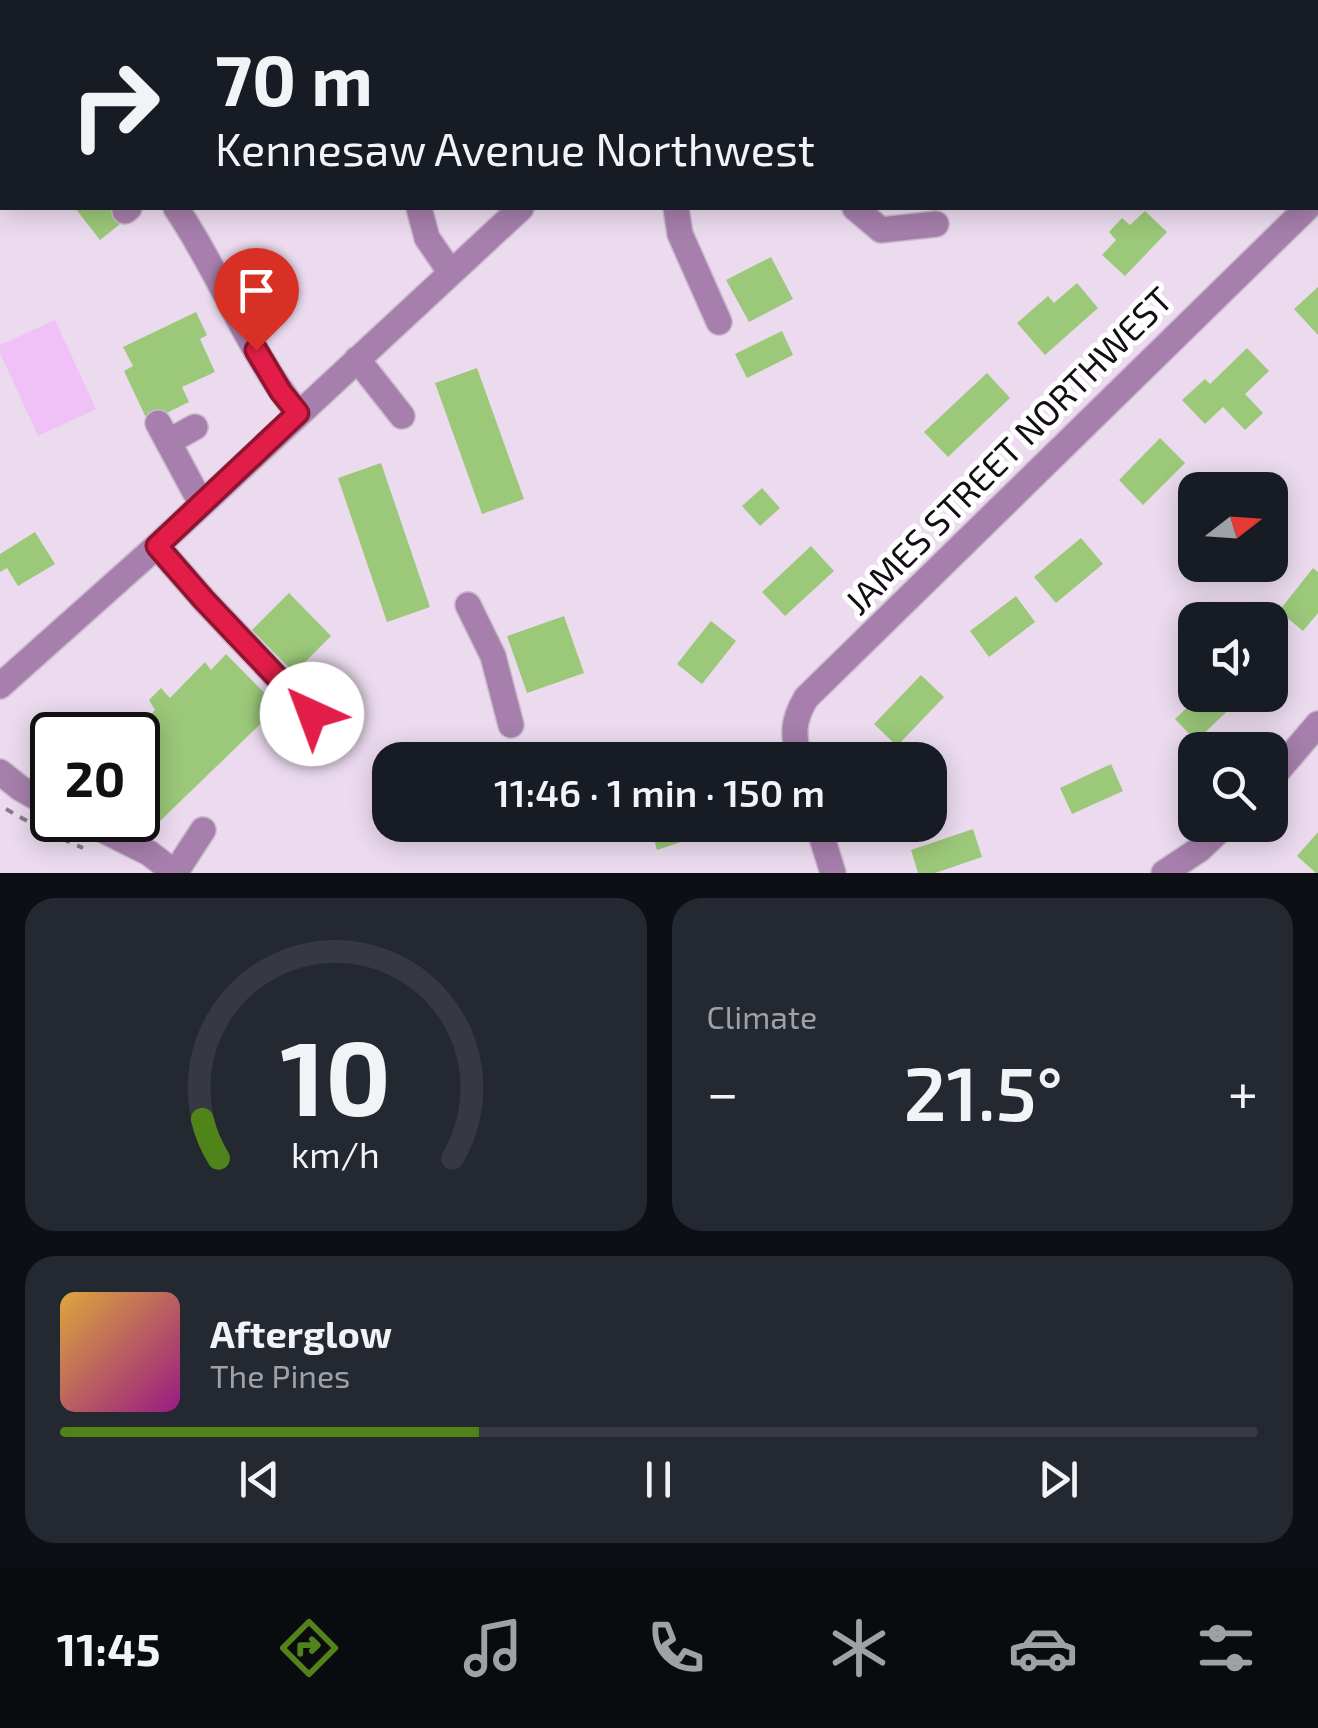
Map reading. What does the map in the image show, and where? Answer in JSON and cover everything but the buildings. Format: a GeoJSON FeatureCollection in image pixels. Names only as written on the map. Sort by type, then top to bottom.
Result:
{"type":"FeatureCollection","features":[{"type":"Feature","properties":{"kind":"street"},"geometry":{"type":"LineString","coordinates":[[177,210],[265,366],[298,413]]}},
{"type":"Feature","properties":{"kind":"street"},"geometry":{"type":"LineString","coordinates":[[419,210],[426,238],[451,272]]}},
{"type":"Feature","properties":{"kind":"street"},"geometry":{"type":"LineString","coordinates":[[0,686],[519,210]]}},
{"type":"Feature","properties":{"kind":"street"},"geometry":{"type":"LineString","coordinates":[[676,210],[680,234],[719,322]]}},
{"type":"Feature","properties":{"kind":"street"},"geometry":{"type":"LineString","coordinates":[[856,210],[881,230],[936,224]]}},
{"type":"Feature","properties":{"kind":"street","name":"JAMES STREET NORTHWEST"},"geometry":{"type":"LineString","coordinates":[[795,742],[796,714],[806,698],[1306,210]]}},
{"type":"Feature","properties":{"kind":"street"},"geometry":{"type":"LineString","coordinates":[[357,359],[402,416]]}},
{"type":"Feature","properties":{"kind":"street"},"geometry":{"type":"LineString","coordinates":[[195,427],[163,433],[201,504]]}},
{"type":"Feature","properties":{"kind":"street"},"geometry":{"type":"LineString","coordinates":[[157,546],[312,714]]}},
{"type":"Feature","properties":{"kind":"street"},"geometry":{"type":"LineString","coordinates":[[468,605],[493,656],[511,725]]}},
{"type":"Feature","properties":{"kind":"street"},"geometry":{"type":"LineString","coordinates":[[1288,759],[1318,724]]}},
{"type":"Feature","properties":{"kind":"street"},"geometry":{"type":"LineString","coordinates":[[0,772],[30,794]]}},
{"type":"Feature","properties":{"kind":"street"},"geometry":{"type":"LineString","coordinates":[[127,842],[175,873],[203,830]]}},
{"type":"Feature","properties":{"kind":"street"},"geometry":{"type":"LineString","coordinates":[[823,842],[833,873]]}},
{"type":"Feature","properties":{"kind":"street"},"geometry":{"type":"LineString","coordinates":[[1164,873],[1207,842]]}},
{"type":"Feature","properties":{"kind":"path"},"geometry":{"type":"LineString","coordinates":[[0,804],[43,830],[92,852]]}},
{"type":"Feature","properties":{"kind":"shaded area"},"geometry":{"type":"Polygon","coordinates":[[[55,320],[96,409],[38,436],[0,353],[0,345],[55,320]]]}},
{"type":"Feature","properties":{"kind":"route"},"geometry":{"type":"LineString","coordinates":[[256,350],[298,413],[157,546],[312,714]]}}]}
